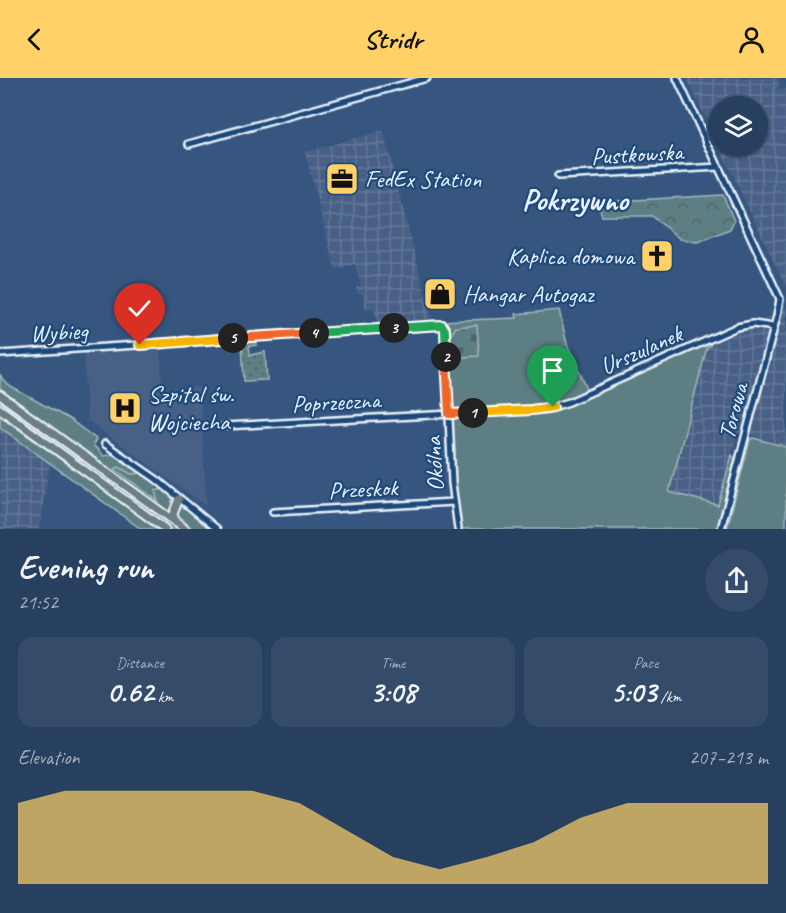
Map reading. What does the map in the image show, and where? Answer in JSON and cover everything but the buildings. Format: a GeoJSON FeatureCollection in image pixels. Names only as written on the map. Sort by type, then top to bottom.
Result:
{"type":"FeatureCollection","features":[{"type":"Feature","properties":{"kind":"main road"},"geometry":{"type":"LineString","coordinates":[[0,395],[185,529]]}},
{"type":"Feature","properties":{"kind":"main road"},"geometry":{"type":"LineString","coordinates":[[0,409],[165,529]]}},
{"type":"Feature","properties":{"kind":"main road"},"geometry":{"type":"LineString","coordinates":[[176,523],[173,514],[179,499]]}},
{"type":"Feature","properties":{"kind":"street"},"geometry":{"type":"LineString","coordinates":[[189,144],[428,78]]}},
{"type":"Feature","properties":{"kind":"street"},"geometry":{"type":"LineString","coordinates":[[677,78],[783,302]]}},
{"type":"Feature","properties":{"kind":"street","name":"Pustkowska"},"geometry":{"type":"LineString","coordinates":[[558,176],[719,167]]}},
{"type":"Feature","properties":{"kind":"street","name":"Torowa"},"geometry":{"type":"LineString","coordinates":[[721,529],[774,327],[783,302]]}},
{"type":"Feature","properties":{"kind":"street","name":"Urszulanek"},"geometry":{"type":"LineString","coordinates":[[449,414],[531,410],[558,406],[737,327],[753,324],[774,327]]}},
{"type":"Feature","properties":{"kind":"street","name":"Wybieg"},"geometry":{"type":"LineString","coordinates":[[0,354],[442,325]]}},
{"type":"Feature","properties":{"kind":"street","name":"Okólna"},"geometry":{"type":"LineString","coordinates":[[442,325],[445,330],[454,502],[458,529]]}},
{"type":"Feature","properties":{"kind":"street","name":"Poprzeczna"},"geometry":{"type":"LineString","coordinates":[[224,426],[449,414]]}},
{"type":"Feature","properties":{"kind":"street"},"geometry":{"type":"LineString","coordinates":[[105,444],[156,479],[217,529]]}},
{"type":"Feature","properties":{"kind":"street","name":"Przeskok"},"geometry":{"type":"LineString","coordinates":[[273,512],[454,502]]}},
{"type":"Feature","properties":{"kind":"shaded area"},"geometry":{"type":"Polygon","coordinates":[[[687,78],[778,78],[780,90],[786,89],[786,287],[724,156],[768,156],[768,96],[708,96],[708,123],[687,78]]]}},
{"type":"Feature","properties":{"kind":"shaded area"},"geometry":{"type":"Polygon","coordinates":[[[383,131],[432,321],[378,325],[374,308],[366,309],[362,293],[357,294],[356,287],[361,286],[355,264],[335,269],[305,152],[383,131]]]}},
{"type":"Feature","properties":{"kind":"shaded area"},"geometry":{"type":"Polygon","coordinates":[[[786,308],[786,447],[738,432],[718,505],[669,492],[707,347],[786,308]]]}},
{"type":"Feature","properties":{"kind":"shaded area","name":"Szpital św. Wojciecha"},"geometry":{"type":"Polygon","coordinates":[[[160,348],[163,399],[185,398],[185,388],[200,387],[206,506],[87,420],[84,352],[160,348]]]}},
{"type":"Feature","properties":{"kind":"shaded area"},"geometry":{"type":"Polygon","coordinates":[[[0,427],[50,463],[39,529],[0,529],[0,427]]]}},
{"type":"Feature","properties":{"kind":"green space"},"geometry":{"type":"Polygon","coordinates":[[[723,195],[734,221],[730,229],[698,242],[680,239],[652,216],[602,216],[598,202],[723,195]]]}},
{"type":"Feature","properties":{"kind":"green space"},"geometry":{"type":"Polygon","coordinates":[[[559,310],[567,344],[588,391],[561,403],[542,407],[457,411],[452,408],[447,329],[442,321],[517,318],[516,314],[559,310]]]}},
{"type":"Feature","properties":{"kind":"green space"},"geometry":{"type":"Polygon","coordinates":[[[477,325],[479,356],[452,358],[451,334],[456,327],[477,325]]]}},
{"type":"Feature","properties":{"kind":"green space"},"geometry":{"type":"Polygon","coordinates":[[[256,341],[257,345],[249,346],[250,355],[265,352],[267,380],[244,381],[242,342],[256,341]]]}},
{"type":"Feature","properties":{"kind":"green space"},"geometry":{"type":"Polygon","coordinates":[[[710,342],[669,492],[718,505],[732,455],[736,460],[718,529],[460,529],[455,504],[450,422],[455,416],[539,412],[556,409],[710,342]]]}},
{"type":"Feature","properties":{"kind":"green space"},"geometry":{"type":"Polygon","coordinates":[[[0,374],[11,387],[69,419],[96,439],[93,445],[104,456],[116,453],[154,480],[172,496],[172,514],[0,389],[0,374]]]}},
{"type":"Feature","properties":{"kind":"green space"},"geometry":{"type":"Polygon","coordinates":[[[0,399],[179,529],[171,529],[0,405],[0,399]]]}},
{"type":"Feature","properties":{"kind":"green space"},"geometry":{"type":"Polygon","coordinates":[[[0,416],[157,529],[141,529],[0,427],[0,416]]]}},
{"type":"Feature","properties":{"kind":"green space"},"geometry":{"type":"Polygon","coordinates":[[[753,438],[786,447],[786,529],[727,529],[750,440],[753,438]]]}},
{"type":"Feature","properties":{"kind":"green space"},"geometry":{"type":"Polygon","coordinates":[[[119,467],[131,474],[144,473],[163,487],[155,491],[158,501],[115,469],[119,467]]]}},
{"type":"Feature","properties":{"kind":"green space"},"geometry":{"type":"Polygon","coordinates":[[[181,505],[214,529],[193,529],[177,515],[178,506],[181,505]]]}},
{"type":"Feature","properties":{"kind":"place","name":"FedEx Station"},"geometry":{"type":"Point","coordinates":[342,179]}},
{"type":"Feature","properties":{"kind":"place","name":"Kaplica domowa"},"geometry":{"type":"Point","coordinates":[657,256]}},
{"type":"Feature","properties":{"kind":"place","name":"Hangar Autogaz"},"geometry":{"type":"Point","coordinates":[440,294]}},
{"type":"Feature","properties":{"kind":"place","name":"Szpital św. Wojciecha"},"geometry":{"type":"Point","coordinates":[125,408]}},
{"type":"Feature","properties":{"kind":"district","name":"Pokrzywno"},"geometry":{"type":"Point","coordinates":[575,200]}},
{"type":"Feature","properties":{"kind":"route"},"geometry":{"type":"LineString","coordinates":[[140,345],[442,325],[445,330],[449,414],[494,413],[553,407]]}}]}
